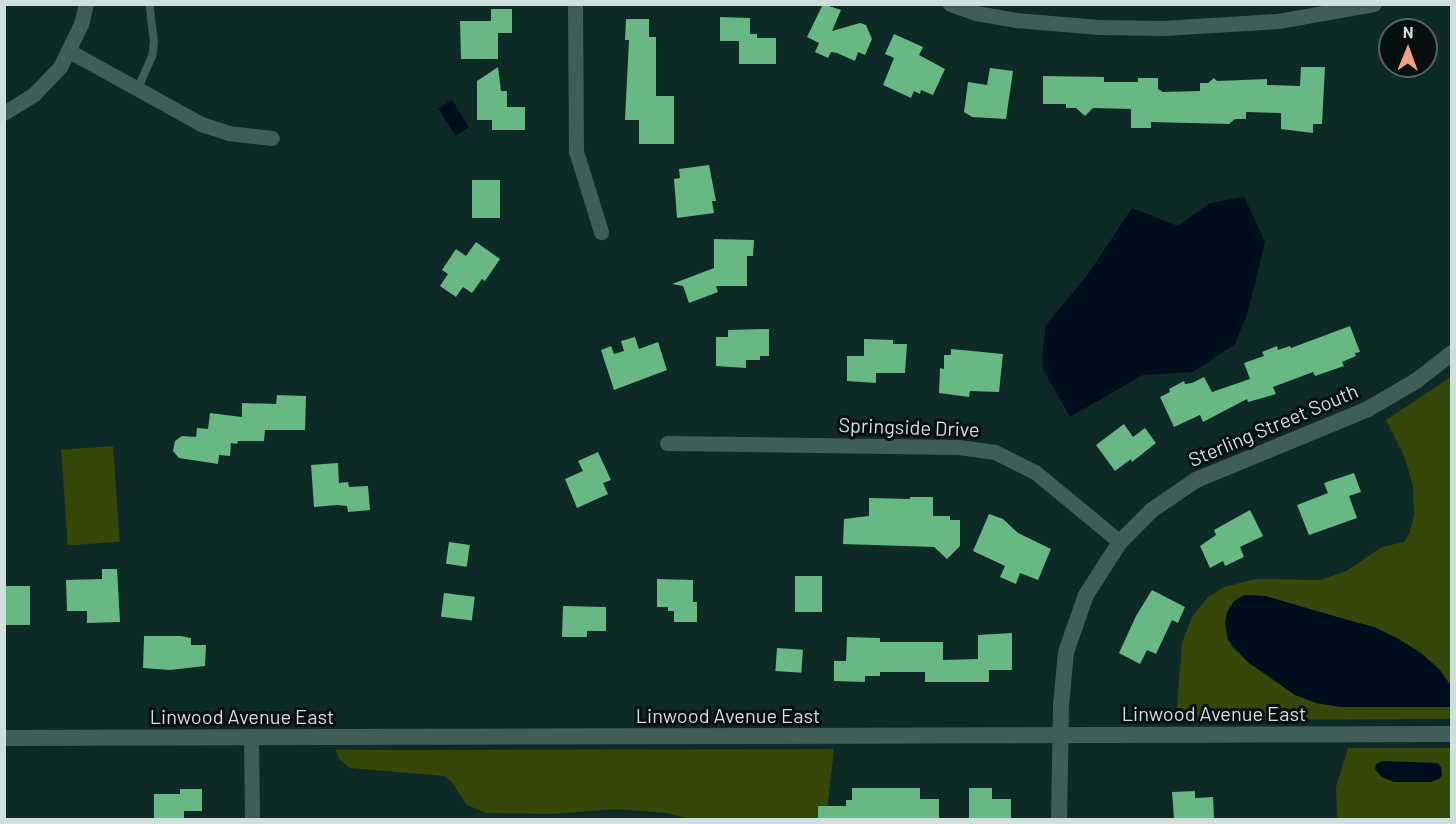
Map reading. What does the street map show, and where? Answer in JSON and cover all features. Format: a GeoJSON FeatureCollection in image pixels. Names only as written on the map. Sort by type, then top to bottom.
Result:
{"type":"FeatureCollection","features":[{"type":"Feature","properties":{"kind":"street"},"geometry":{"type":"LineString","coordinates":[[4,113],[48,82],[69,51],[81,24],[86,4]]}},
{"type":"Feature","properties":{"kind":"street"},"geometry":{"type":"LineString","coordinates":[[575,4],[576,151],[601,232]]}},
{"type":"Feature","properties":{"kind":"street"},"geometry":{"type":"LineString","coordinates":[[950,4],[976,13],[1015,20],[1099,27],[1163,28],[1269,22],[1374,4]]}},
{"type":"Feature","properties":{"kind":"street"},"geometry":{"type":"LineString","coordinates":[[69,51],[201,124],[228,133],[272,138]]}},
{"type":"Feature","properties":{"kind":"street","name":"Sterling Street South"},"geometry":{"type":"LineString","coordinates":[[1059,819],[1063,671],[1072,631],[1088,590],[1120,542],[1152,510],[1196,480],[1368,409],[1416,381],[1452,353]]}},
{"type":"Feature","properties":{"kind":"street","name":"Springside Drive"},"geometry":{"type":"LineString","coordinates":[[667,443],[959,447],[995,452],[1035,472],[1120,542]]}},
{"type":"Feature","properties":{"kind":"street","name":"Linwood Avenue East"},"geometry":{"type":"LineString","coordinates":[[4,738],[1452,734]]}},
{"type":"Feature","properties":{"kind":"street"},"geometry":{"type":"LineString","coordinates":[[251,736],[252,819]]}},
{"type":"Feature","properties":{"kind":"lane"},"geometry":{"type":"LineString","coordinates":[[137,90],[153,50],[149,4]]}},
{"type":"Feature","properties":{"kind":"green space"},"geometry":{"type":"Polygon","coordinates":[[[1451,377],[1451,686],[1439,669],[1421,654],[1374,627],[1253,595],[1239,597],[1231,646],[1249,663],[1316,703],[1341,707],[1451,707],[1451,719],[1176,720],[1182,643],[1192,617],[1208,597],[1224,587],[1256,579],[1321,580],[1348,570],[1382,547],[1404,542],[1410,532],[1414,515],[1413,486],[1405,458],[1386,420],[1451,377]]]}},
{"type":"Feature","properties":{"kind":"green space"},"geometry":{"type":"Polygon","coordinates":[[[113,446],[120,542],[68,545],[61,450],[113,446]]]}},
{"type":"Feature","properties":{"kind":"green space"},"geometry":{"type":"Polygon","coordinates":[[[1348,748],[1451,748],[1451,819],[1337,820],[1336,787],[1348,748]]]}},
{"type":"Feature","properties":{"kind":"green space"},"geometry":{"type":"Polygon","coordinates":[[[834,749],[826,820],[694,820],[667,813],[616,809],[552,814],[486,813],[467,805],[451,781],[444,776],[350,768],[340,760],[335,750],[834,749]]]}},
{"type":"Feature","properties":{"kind":"water"},"geometry":{"type":"Polygon","coordinates":[[[452,100],[469,127],[455,136],[438,108],[452,100]]]}},
{"type":"Feature","properties":{"kind":"water"},"geometry":{"type":"Polygon","coordinates":[[[1244,197],[1265,242],[1248,312],[1235,344],[1193,372],[1143,375],[1070,417],[1042,367],[1045,326],[1086,277],[1132,208],[1178,226],[1210,203],[1244,197]]]}},
{"type":"Feature","properties":{"kind":"water"},"geometry":{"type":"Polygon","coordinates":[[[1245,595],[1266,596],[1374,627],[1397,638],[1421,653],[1439,669],[1451,686],[1451,707],[1341,707],[1316,703],[1295,695],[1249,663],[1228,640],[1225,623],[1227,612],[1234,601],[1245,595]]]}},
{"type":"Feature","properties":{"kind":"water"},"geometry":{"type":"Polygon","coordinates":[[[1382,761],[1437,763],[1441,767],[1442,775],[1439,779],[1430,782],[1394,782],[1382,777],[1375,769],[1376,764],[1382,761]]]}},
{"type":"Feature","properties":{"kind":"building"},"geometry":{"type":"Polygon","coordinates":[[[823,4],[841,10],[832,31],[860,23],[866,25],[872,39],[865,55],[858,52],[855,61],[837,53],[831,52],[828,58],[815,52],[819,43],[807,37],[823,4]]]}},
{"type":"Feature","properties":{"kind":"building"},"geometry":{"type":"Polygon","coordinates":[[[491,9],[512,9],[512,33],[498,33],[498,59],[461,59],[460,21],[491,21],[491,9]]]}},
{"type":"Feature","properties":{"kind":"building"},"geometry":{"type":"Polygon","coordinates":[[[720,17],[750,18],[750,34],[757,34],[757,38],[776,38],[776,64],[739,64],[739,41],[720,41],[720,17]]]}},
{"type":"Feature","properties":{"kind":"building"},"geometry":{"type":"Polygon","coordinates":[[[626,19],[649,19],[649,37],[656,37],[656,96],[674,96],[674,144],[639,144],[639,120],[625,120],[629,40],[625,40],[626,19]]]}},
{"type":"Feature","properties":{"kind":"building"},"geometry":{"type":"Polygon","coordinates":[[[894,34],[923,47],[919,55],[945,69],[933,95],[921,90],[920,94],[914,91],[911,98],[883,85],[894,58],[885,54],[894,34]]]}},
{"type":"Feature","properties":{"kind":"building"},"geometry":{"type":"Polygon","coordinates":[[[498,67],[501,91],[507,91],[507,107],[525,107],[525,130],[492,130],[492,120],[477,120],[477,81],[498,67]]]}},
{"type":"Feature","properties":{"kind":"building"},"geometry":{"type":"Polygon","coordinates":[[[1301,67],[1325,67],[1322,124],[1313,124],[1313,133],[1281,129],[1281,113],[1246,112],[1246,119],[1235,119],[1229,124],[1151,122],[1151,128],[1131,128],[1131,109],[1093,108],[1085,116],[1076,108],[1066,108],[1066,104],[1043,104],[1043,76],[1104,77],[1104,82],[1138,82],[1138,78],[1158,78],[1158,89],[1163,92],[1200,91],[1200,83],[1208,83],[1214,78],[1217,81],[1267,79],[1267,85],[1300,86],[1301,67]]]}},
{"type":"Feature","properties":{"kind":"building"},"geometry":{"type":"Polygon","coordinates":[[[990,68],[1013,71],[1006,119],[972,117],[964,112],[968,82],[987,85],[990,68]]]}},
{"type":"Feature","properties":{"kind":"building"},"geometry":{"type":"Polygon","coordinates":[[[709,165],[716,201],[712,201],[714,213],[677,218],[674,179],[680,178],[679,169],[709,165]]]}},
{"type":"Feature","properties":{"kind":"building"},"geometry":{"type":"Polygon","coordinates":[[[472,180],[500,180],[500,218],[472,218],[472,180]]]}},
{"type":"Feature","properties":{"kind":"building"},"geometry":{"type":"Polygon","coordinates":[[[714,239],[754,240],[753,256],[747,256],[747,286],[716,286],[718,292],[689,303],[683,286],[672,284],[714,268],[714,239]]]}},
{"type":"Feature","properties":{"kind":"building"},"geometry":{"type":"Polygon","coordinates":[[[476,242],[500,259],[485,281],[482,279],[472,293],[463,287],[456,297],[440,286],[448,274],[442,270],[456,249],[466,256],[476,242]]]}},
{"type":"Feature","properties":{"kind":"building"},"geometry":{"type":"Polygon","coordinates":[[[1350,326],[1360,352],[1342,362],[1344,366],[1315,376],[1313,372],[1273,387],[1276,394],[1248,402],[1247,399],[1203,422],[1200,415],[1174,427],[1160,397],[1170,392],[1169,389],[1184,381],[1185,384],[1192,383],[1204,377],[1212,392],[1250,379],[1244,363],[1264,356],[1262,352],[1277,346],[1278,350],[1290,346],[1291,348],[1350,326]]]}},
{"type":"Feature","properties":{"kind":"building"},"geometry":{"type":"Polygon","coordinates":[[[769,329],[769,356],[760,356],[760,360],[746,360],[746,368],[716,366],[716,337],[728,337],[728,330],[769,329]]]}},
{"type":"Feature","properties":{"kind":"building"},"geometry":{"type":"Polygon","coordinates":[[[635,337],[639,349],[658,342],[667,370],[614,390],[601,350],[611,346],[614,354],[624,351],[621,341],[635,337]]]}},
{"type":"Feature","properties":{"kind":"building"},"geometry":{"type":"Polygon","coordinates":[[[864,339],[893,340],[893,344],[907,344],[905,373],[876,373],[876,383],[847,381],[847,356],[864,356],[864,339]]]}},
{"type":"Feature","properties":{"kind":"building"},"geometry":{"type":"Polygon","coordinates":[[[951,349],[1003,354],[999,392],[970,391],[969,397],[939,393],[940,368],[944,369],[944,355],[951,355],[951,349]]]}},
{"type":"Feature","properties":{"kind":"building"},"geometry":{"type":"Polygon","coordinates":[[[277,395],[306,396],[305,430],[265,430],[264,441],[231,443],[230,456],[219,455],[218,464],[179,458],[173,451],[175,441],[182,436],[196,437],[197,428],[208,429],[210,413],[242,417],[242,403],[276,404],[277,395]]]}},
{"type":"Feature","properties":{"kind":"building"},"geometry":{"type":"Polygon","coordinates":[[[1124,424],[1133,437],[1145,428],[1156,443],[1132,462],[1131,459],[1115,471],[1096,445],[1124,424]]]}},
{"type":"Feature","properties":{"kind":"building"},"geometry":{"type":"Polygon","coordinates":[[[598,452],[611,480],[603,483],[608,494],[577,508],[565,479],[583,471],[578,461],[598,452]]]}},
{"type":"Feature","properties":{"kind":"building"},"geometry":{"type":"Polygon","coordinates":[[[338,463],[339,483],[348,482],[349,487],[368,486],[370,510],[348,512],[347,506],[337,505],[314,507],[311,465],[338,463]]]}},
{"type":"Feature","properties":{"kind":"building"},"geometry":{"type":"Polygon","coordinates":[[[1354,473],[1361,492],[1349,496],[1357,518],[1309,535],[1297,505],[1328,493],[1324,483],[1354,473]]]}},
{"type":"Feature","properties":{"kind":"building"},"geometry":{"type":"Polygon","coordinates":[[[910,497],[933,497],[933,516],[950,516],[950,520],[960,520],[960,546],[947,559],[934,547],[843,544],[844,519],[869,516],[869,498],[910,499],[910,497]]]}},
{"type":"Feature","properties":{"kind":"building"},"geometry":{"type":"Polygon","coordinates":[[[1250,510],[1263,536],[1240,547],[1244,557],[1225,566],[1223,561],[1210,568],[1200,546],[1216,535],[1214,530],[1250,510]]]}},
{"type":"Feature","properties":{"kind":"building"},"geometry":{"type":"Polygon","coordinates":[[[989,514],[1003,519],[1018,533],[1051,549],[1038,580],[1020,573],[1016,584],[1000,577],[1005,566],[973,551],[989,514]]]}},
{"type":"Feature","properties":{"kind":"building"},"geometry":{"type":"Polygon","coordinates":[[[449,542],[470,545],[467,567],[446,564],[449,542]]]}},
{"type":"Feature","properties":{"kind":"building"},"geometry":{"type":"Polygon","coordinates":[[[102,569],[117,569],[120,622],[87,623],[87,611],[67,611],[66,580],[102,579],[102,569]]]}},
{"type":"Feature","properties":{"kind":"building"},"geometry":{"type":"Polygon","coordinates":[[[795,576],[822,576],[822,612],[795,612],[795,576]]]}},
{"type":"Feature","properties":{"kind":"building"},"geometry":{"type":"Polygon","coordinates":[[[657,579],[693,580],[693,602],[697,602],[697,622],[674,622],[674,611],[668,611],[668,607],[657,607],[657,579]]]}},
{"type":"Feature","properties":{"kind":"building"},"geometry":{"type":"Polygon","coordinates":[[[4,586],[30,586],[30,625],[4,625],[4,586]]]}},
{"type":"Feature","properties":{"kind":"building"},"geometry":{"type":"Polygon","coordinates":[[[1152,590],[1185,607],[1178,623],[1172,620],[1156,654],[1147,650],[1140,664],[1119,653],[1136,616],[1152,590]]]}},
{"type":"Feature","properties":{"kind":"building"},"geometry":{"type":"Polygon","coordinates":[[[444,593],[475,597],[472,621],[441,617],[444,593]]]}},
{"type":"Feature","properties":{"kind":"building"},"geometry":{"type":"Polygon","coordinates":[[[563,606],[606,607],[606,631],[587,631],[587,637],[562,637],[563,606]]]}},
{"type":"Feature","properties":{"kind":"building"},"geometry":{"type":"Polygon","coordinates":[[[1012,633],[1012,670],[989,670],[989,682],[925,682],[925,672],[880,672],[880,676],[865,676],[865,682],[834,681],[834,661],[846,661],[847,637],[880,638],[880,642],[943,642],[943,660],[978,659],[978,635],[1012,633]]]}},
{"type":"Feature","properties":{"kind":"building"},"geometry":{"type":"Polygon","coordinates":[[[144,636],[181,636],[191,638],[191,645],[206,645],[205,666],[170,670],[143,668],[144,636]]]}},
{"type":"Feature","properties":{"kind":"building"},"geometry":{"type":"Polygon","coordinates":[[[777,648],[803,650],[801,673],[775,671],[777,648]]]}},
{"type":"Feature","properties":{"kind":"building"},"geometry":{"type":"Polygon","coordinates":[[[852,788],[920,788],[920,799],[939,799],[939,819],[818,819],[818,806],[846,806],[846,800],[852,800],[852,788]]]}},
{"type":"Feature","properties":{"kind":"building"},"geometry":{"type":"Polygon","coordinates":[[[969,788],[992,788],[992,799],[1011,799],[1011,819],[969,819],[969,788]]]}},
{"type":"Feature","properties":{"kind":"building"},"geometry":{"type":"Polygon","coordinates":[[[180,789],[202,789],[202,811],[184,811],[184,819],[154,819],[154,794],[180,794],[180,789]]]}},
{"type":"Feature","properties":{"kind":"building"},"geometry":{"type":"Polygon","coordinates":[[[1195,791],[1195,798],[1213,797],[1214,819],[1174,819],[1172,792],[1195,791]]]}}]}
